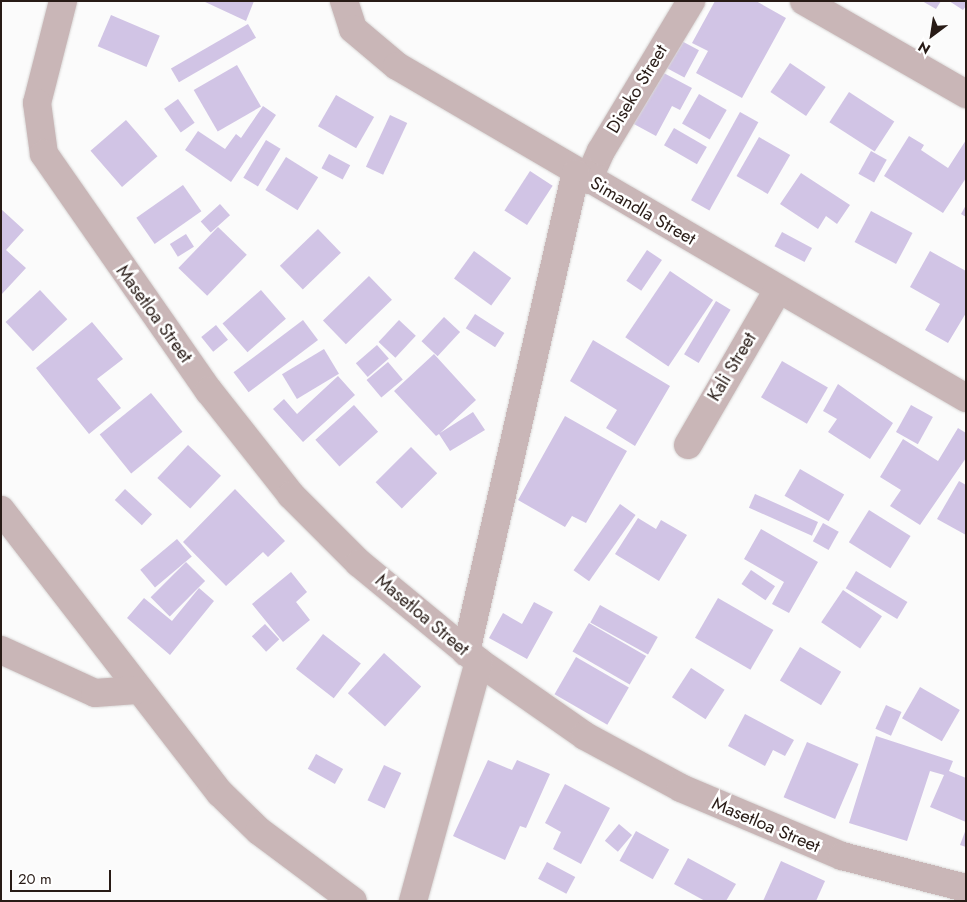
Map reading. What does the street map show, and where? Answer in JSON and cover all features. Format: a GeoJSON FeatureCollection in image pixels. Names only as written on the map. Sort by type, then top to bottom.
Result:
{"type":"FeatureCollection","features":[{"type":"Feature","properties":{"kind":"street","name":"Masetloa Street"},"geometry":{"type":"LineString","coordinates":[[63,1],[38,103],[39,138],[44,154],[88,220],[209,391],[291,495],[359,563],[472,657],[585,736],[680,788],[842,856],[966,888]]}},
{"type":"Feature","properties":{"kind":"street","name":"Simandla Street"},"geometry":{"type":"LineString","coordinates":[[344,1],[353,30],[397,66],[582,176],[966,398]]}},
{"type":"Feature","properties":{"kind":"street","name":"Diseko Street"},"geometry":{"type":"LineString","coordinates":[[413,901],[472,657],[582,176],[691,1]]}},
{"type":"Feature","properties":{"kind":"street"},"geometry":{"type":"LineString","coordinates":[[804,1],[966,94]]}},
{"type":"Feature","properties":{"kind":"street","name":"Kali Street"},"geometry":{"type":"LineString","coordinates":[[688,445],[778,290]]}},
{"type":"Feature","properties":{"kind":"street"},"geometry":{"type":"LineString","coordinates":[[1,510],[136,690],[220,793],[253,825],[353,901]]}},
{"type":"Feature","properties":{"kind":"street"},"geometry":{"type":"LineString","coordinates":[[1,650],[90,691],[136,690]]}},
{"type":"Feature","properties":{"kind":"building"},"geometry":{"type":"Polygon","coordinates":[[[203,1],[254,1],[246,21],[203,1]]]}},
{"type":"Feature","properties":{"kind":"building"},"geometry":{"type":"Polygon","coordinates":[[[715,1],[756,1],[786,18],[742,98],[696,73],[708,51],[692,43],[715,1]]]}},
{"type":"Feature","properties":{"kind":"building"},"geometry":{"type":"Polygon","coordinates":[[[922,1],[941,1],[936,9],[922,1]]]}},
{"type":"Feature","properties":{"kind":"building"},"geometry":{"type":"Polygon","coordinates":[[[949,1],[966,1],[966,6],[963,10],[949,1]]]}},
{"type":"Feature","properties":{"kind":"building"},"geometry":{"type":"Polygon","coordinates":[[[111,15],[160,36],[147,67],[98,46],[111,15]]]}},
{"type":"Feature","properties":{"kind":"building"},"geometry":{"type":"Polygon","coordinates":[[[248,24],[256,38],[179,82],[171,69],[248,24]]]}},
{"type":"Feature","properties":{"kind":"building"},"geometry":{"type":"Polygon","coordinates":[[[676,38],[699,50],[684,78],[661,65],[676,38]]]}},
{"type":"Feature","properties":{"kind":"building"},"geometry":{"type":"Polygon","coordinates":[[[790,63],[826,87],[806,116],[770,92],[790,63]]]}},
{"type":"Feature","properties":{"kind":"building"},"geometry":{"type":"Polygon","coordinates":[[[237,65],[261,107],[218,132],[194,90],[237,65]]]}},
{"type":"Feature","properties":{"kind":"building"},"geometry":{"type":"Polygon","coordinates":[[[660,71],[692,88],[680,110],[672,106],[656,136],[632,123],[660,71]]]}},
{"type":"Feature","properties":{"kind":"building"},"geometry":{"type":"Polygon","coordinates":[[[849,92],[894,121],[875,152],[829,122],[849,92]]]}},
{"type":"Feature","properties":{"kind":"building"},"geometry":{"type":"Polygon","coordinates":[[[699,94],[727,110],[710,139],[682,123],[699,94]]]}},
{"type":"Feature","properties":{"kind":"building"},"geometry":{"type":"Polygon","coordinates":[[[336,95],[374,117],[356,148],[318,126],[336,95]]]}},
{"type":"Feature","properties":{"kind":"building"},"geometry":{"type":"Polygon","coordinates":[[[178,99],[195,123],[181,133],[164,109],[178,99]]]}},
{"type":"Feature","properties":{"kind":"building"},"geometry":{"type":"Polygon","coordinates":[[[263,106],[276,115],[231,182],[185,150],[198,131],[225,149],[236,134],[241,138],[263,106]]]}},
{"type":"Feature","properties":{"kind":"building"},"geometry":{"type":"Polygon","coordinates":[[[740,112],[758,122],[709,211],[691,200],[740,112]]]}},
{"type":"Feature","properties":{"kind":"building"},"geometry":{"type":"Polygon","coordinates":[[[390,115],[407,123],[383,175],[366,167],[390,115]]]}},
{"type":"Feature","properties":{"kind":"building"},"geometry":{"type":"Polygon","coordinates":[[[126,120],[157,156],[122,187],[91,151],[126,120]]]}},
{"type":"Feature","properties":{"kind":"building"},"geometry":{"type":"Polygon","coordinates":[[[674,128],[707,147],[697,164],[664,145],[674,128]]]}},
{"type":"Feature","properties":{"kind":"building"},"geometry":{"type":"Polygon","coordinates":[[[909,136],[924,145],[921,150],[948,168],[966,140],[966,178],[943,213],[884,176],[909,136]]]}},
{"type":"Feature","properties":{"kind":"building"},"geometry":{"type":"Polygon","coordinates":[[[759,137],[790,155],[768,194],[736,176],[759,137]]]}},
{"type":"Feature","properties":{"kind":"building"},"geometry":{"type":"Polygon","coordinates":[[[266,140],[281,149],[258,186],[243,178],[266,140]]]}},
{"type":"Feature","properties":{"kind":"building"},"geometry":{"type":"Polygon","coordinates":[[[871,151],[887,160],[874,182],[858,174],[871,151]]]}},
{"type":"Feature","properties":{"kind":"building"},"geometry":{"type":"Polygon","coordinates":[[[329,154],[350,165],[343,179],[321,168],[329,154]]]}},
{"type":"Feature","properties":{"kind":"building"},"geometry":{"type":"Polygon","coordinates":[[[286,157],[318,177],[298,210],[265,190],[286,157]]]}},
{"type":"Feature","properties":{"kind":"building"},"geometry":{"type":"Polygon","coordinates":[[[530,171],[553,186],[527,225],[504,210],[530,171]]]}},
{"type":"Feature","properties":{"kind":"building"},"geometry":{"type":"Polygon","coordinates":[[[801,173],[850,205],[837,224],[826,216],[818,229],[780,204],[801,173]]]}},
{"type":"Feature","properties":{"kind":"building"},"geometry":{"type":"Polygon","coordinates":[[[183,185],[201,211],[155,244],[136,218],[183,185]]]}},
{"type":"Feature","properties":{"kind":"building"},"geometry":{"type":"Polygon","coordinates":[[[220,204],[230,215],[211,233],[201,221],[220,204]]]}},
{"type":"Feature","properties":{"kind":"building"},"geometry":{"type":"Polygon","coordinates":[[[966,205],[966,217],[961,214],[966,205]]]}},
{"type":"Feature","properties":{"kind":"building"},"geometry":{"type":"Polygon","coordinates":[[[1,209],[24,230],[6,250],[26,268],[1,295],[1,209]]]}},
{"type":"Feature","properties":{"kind":"building"},"geometry":{"type":"Polygon","coordinates":[[[871,211],[912,233],[896,264],[855,242],[871,211]]]}},
{"type":"Feature","properties":{"kind":"building"},"geometry":{"type":"Polygon","coordinates":[[[218,227],[247,255],[207,296],[178,268],[218,227]]]}},
{"type":"Feature","properties":{"kind":"building"},"geometry":{"type":"Polygon","coordinates":[[[318,229],[341,253],[303,290],[280,266],[318,229]]]}},
{"type":"Feature","properties":{"kind":"building"},"geometry":{"type":"Polygon","coordinates":[[[782,232],[812,248],[805,262],[774,246],[782,232]]]}},
{"type":"Feature","properties":{"kind":"building"},"geometry":{"type":"Polygon","coordinates":[[[186,234],[194,247],[178,257],[170,244],[186,234]]]}},
{"type":"Feature","properties":{"kind":"building"},"geometry":{"type":"Polygon","coordinates":[[[647,250],[662,260],[641,291],[626,281],[647,250]]]}},
{"type":"Feature","properties":{"kind":"building"},"geometry":{"type":"Polygon","coordinates":[[[474,251],[511,278],[491,306],[454,279],[474,251]]]}},
{"type":"Feature","properties":{"kind":"building"},"geometry":{"type":"Polygon","coordinates":[[[930,251],[966,271],[966,313],[948,343],[925,330],[940,304],[910,287],[930,251]]]}},
{"type":"Feature","properties":{"kind":"building"},"geometry":{"type":"Polygon","coordinates":[[[670,271],[713,300],[668,366],[625,337],[670,271]]]}},
{"type":"Feature","properties":{"kind":"building"},"geometry":{"type":"Polygon","coordinates":[[[369,276],[392,300],[346,344],[323,320],[369,276]]]}},
{"type":"Feature","properties":{"kind":"building"},"geometry":{"type":"Polygon","coordinates":[[[40,290],[67,319],[33,351],[6,322],[40,290]]]}},
{"type":"Feature","properties":{"kind":"building"},"geometry":{"type":"Polygon","coordinates":[[[261,290],[286,319],[247,352],[223,323],[261,290]]]}},
{"type":"Feature","properties":{"kind":"building"},"geometry":{"type":"Polygon","coordinates":[[[716,301],[731,310],[699,363],[684,354],[716,301]]]}},
{"type":"Feature","properties":{"kind":"building"},"geometry":{"type":"Polygon","coordinates":[[[475,314],[504,333],[495,347],[466,328],[475,314]]]}},
{"type":"Feature","properties":{"kind":"building"},"geometry":{"type":"Polygon","coordinates":[[[444,317],[460,332],[438,356],[421,341],[444,317]]]}},
{"type":"Feature","properties":{"kind":"building"},"geometry":{"type":"Polygon","coordinates":[[[303,320],[318,340],[249,392],[234,372],[303,320]]]}},
{"type":"Feature","properties":{"kind":"building"},"geometry":{"type":"Polygon","coordinates":[[[399,320],[416,336],[395,358],[379,342],[399,320]]]}},
{"type":"Feature","properties":{"kind":"building"},"geometry":{"type":"Polygon","coordinates":[[[92,322],[123,359],[97,379],[121,408],[89,434],[36,368],[92,322]]]}},
{"type":"Feature","properties":{"kind":"building"},"geometry":{"type":"Polygon","coordinates":[[[216,325],[228,340],[213,352],[201,337],[216,325]]]}},
{"type":"Feature","properties":{"kind":"building"},"geometry":{"type":"Polygon","coordinates":[[[593,340],[670,386],[635,446],[606,428],[617,410],[570,381],[593,340]]]}},
{"type":"Feature","properties":{"kind":"building"},"geometry":{"type":"Polygon","coordinates":[[[377,345],[389,359],[368,377],[356,363],[377,345]]]}},
{"type":"Feature","properties":{"kind":"building"},"geometry":{"type":"Polygon","coordinates":[[[324,349],[339,374],[297,399],[282,374],[324,349]]]}},
{"type":"Feature","properties":{"kind":"building"},"geometry":{"type":"Polygon","coordinates":[[[434,354],[476,400],[440,433],[473,412],[485,430],[450,451],[439,434],[436,436],[394,391],[434,354]]]}},
{"type":"Feature","properties":{"kind":"building"},"geometry":{"type":"Polygon","coordinates":[[[782,361],[828,388],[807,424],[761,397],[782,361]]]}},
{"type":"Feature","properties":{"kind":"building"},"geometry":{"type":"Polygon","coordinates":[[[388,362],[403,380],[381,398],[367,380],[388,362]]]}},
{"type":"Feature","properties":{"kind":"building"},"geometry":{"type":"Polygon","coordinates":[[[338,376],[355,395],[303,442],[273,409],[284,399],[297,414],[338,376]]]}},
{"type":"Feature","properties":{"kind":"building"},"geometry":{"type":"Polygon","coordinates":[[[838,384],[893,423],[870,459],[828,432],[837,419],[823,411],[838,384]]]}},
{"type":"Feature","properties":{"kind":"building"},"geometry":{"type":"Polygon","coordinates":[[[151,393],[182,432],[131,473],[100,435],[151,393]]]}},
{"type":"Feature","properties":{"kind":"building"},"geometry":{"type":"Polygon","coordinates":[[[354,405],[378,432],[339,467],[315,440],[354,405]]]}},
{"type":"Feature","properties":{"kind":"building"},"geometry":{"type":"Polygon","coordinates":[[[911,405],[933,417],[918,444],[896,432],[911,405]]]}},
{"type":"Feature","properties":{"kind":"building"},"geometry":{"type":"Polygon","coordinates":[[[565,416],[627,451],[586,523],[572,516],[565,527],[518,500],[565,416]]]}},
{"type":"Feature","properties":{"kind":"building"},"geometry":{"type":"Polygon","coordinates":[[[958,428],[966,433],[966,458],[920,525],[890,506],[901,490],[880,477],[903,439],[938,461],[958,428]]]}},
{"type":"Feature","properties":{"kind":"building"},"geometry":{"type":"Polygon","coordinates":[[[188,445],[221,476],[190,509],[157,478],[188,445]]]}},
{"type":"Feature","properties":{"kind":"building"},"geometry":{"type":"Polygon","coordinates":[[[411,447],[437,473],[402,509],[376,482],[411,447]]]}},
{"type":"Feature","properties":{"kind":"building"},"geometry":{"type":"Polygon","coordinates":[[[800,469],[844,494],[829,521],[784,496],[800,469]]]}},
{"type":"Feature","properties":{"kind":"building"},"geometry":{"type":"Polygon","coordinates":[[[959,481],[966,485],[966,535],[937,519],[959,481]]]}},
{"type":"Feature","properties":{"kind":"building"},"geometry":{"type":"Polygon","coordinates":[[[125,489],[152,514],[142,525],[115,500],[125,489]]]}},
{"type":"Feature","properties":{"kind":"building"},"geometry":{"type":"Polygon","coordinates":[[[235,489],[285,541],[268,557],[263,552],[226,586],[183,542],[235,489]]]}},
{"type":"Feature","properties":{"kind":"building"},"geometry":{"type":"Polygon","coordinates":[[[755,494],[818,522],[812,536],[749,508],[755,494]]]}},
{"type":"Feature","properties":{"kind":"building"},"geometry":{"type":"Polygon","coordinates":[[[620,504],[636,515],[589,581],[574,570],[620,504]]]}},
{"type":"Feature","properties":{"kind":"building"},"geometry":{"type":"Polygon","coordinates":[[[869,510],[911,536],[890,568],[849,542],[869,510]]]}},
{"type":"Feature","properties":{"kind":"building"},"geometry":{"type":"Polygon","coordinates":[[[638,518],[656,529],[661,520],[687,535],[659,581],[615,554],[638,518]]]}},
{"type":"Feature","properties":{"kind":"building"},"geometry":{"type":"Polygon","coordinates":[[[823,523],[839,532],[829,550],[813,541],[823,523]]]}},
{"type":"Feature","properties":{"kind":"building"},"geometry":{"type":"Polygon","coordinates":[[[761,529],[818,562],[789,613],[772,604],[784,582],[744,559],[761,529]]]}},
{"type":"Feature","properties":{"kind":"building"},"geometry":{"type":"Polygon","coordinates":[[[177,539],[192,557],[155,587],[140,570],[177,539]]]}},
{"type":"Feature","properties":{"kind":"building"},"geometry":{"type":"Polygon","coordinates":[[[186,562],[205,581],[170,616],[151,597],[186,562]]]}},
{"type":"Feature","properties":{"kind":"building"},"geometry":{"type":"Polygon","coordinates":[[[751,570],[775,586],[766,600],[741,584],[751,570]]]}},
{"type":"Feature","properties":{"kind":"building"},"geometry":{"type":"Polygon","coordinates":[[[856,571],[907,602],[897,619],[846,588],[856,571]]]}},
{"type":"Feature","properties":{"kind":"building"},"geometry":{"type":"Polygon","coordinates":[[[291,572],[307,592],[296,602],[310,620],[283,642],[252,604],[291,572]]]}},
{"type":"Feature","properties":{"kind":"building"},"geometry":{"type":"Polygon","coordinates":[[[199,588],[214,601],[170,655],[127,618],[144,598],[172,621],[199,588]]]}},
{"type":"Feature","properties":{"kind":"building"},"geometry":{"type":"Polygon","coordinates":[[[843,590],[882,616],[860,649],[821,622],[843,590]]]}},
{"type":"Feature","properties":{"kind":"building"},"geometry":{"type":"Polygon","coordinates":[[[718,598],[773,630],[750,670],[695,638],[718,598]]]}},
{"type":"Feature","properties":{"kind":"building"},"geometry":{"type":"Polygon","coordinates":[[[534,602],[553,612],[527,659],[489,638],[503,613],[522,624],[534,602]]]}},
{"type":"Feature","properties":{"kind":"building"},"geometry":{"type":"Polygon","coordinates":[[[600,605],[658,637],[648,654],[590,622],[600,605]]]}},
{"type":"Feature","properties":{"kind":"building"},"geometry":{"type":"Polygon","coordinates":[[[589,623],[646,656],[630,685],[572,652],[589,623]]]}},
{"type":"Feature","properties":{"kind":"building"},"geometry":{"type":"Polygon","coordinates":[[[265,624],[279,639],[266,652],[252,636],[265,624]]]}},
{"type":"Feature","properties":{"kind":"building"},"geometry":{"type":"Polygon","coordinates":[[[323,634],[361,664],[334,698],[296,669],[323,634]]]}},
{"type":"Feature","properties":{"kind":"building"},"geometry":{"type":"Polygon","coordinates":[[[800,647],[841,672],[821,705],[780,680],[800,647]]]}},
{"type":"Feature","properties":{"kind":"building"},"geometry":{"type":"Polygon","coordinates":[[[384,653],[421,686],[385,727],[348,693],[384,653]]]}},
{"type":"Feature","properties":{"kind":"building"},"geometry":{"type":"Polygon","coordinates":[[[576,657],[629,688],[607,725],[554,694],[576,657]]]}},
{"type":"Feature","properties":{"kind":"building"},"geometry":{"type":"Polygon","coordinates":[[[691,668],[725,690],[705,719],[672,697],[691,668]]]}},
{"type":"Feature","properties":{"kind":"building"},"geometry":{"type":"Polygon","coordinates":[[[920,687],[960,710],[942,741],[902,718],[920,687]]]}},
{"type":"Feature","properties":{"kind":"building"},"geometry":{"type":"Polygon","coordinates":[[[886,705],[902,712],[891,736],[875,729],[886,705]]]}},
{"type":"Feature","properties":{"kind":"building"},"geometry":{"type":"Polygon","coordinates":[[[745,714],[794,740],[785,756],[773,750],[765,766],[728,746],[745,714]]]}},
{"type":"Feature","properties":{"kind":"building"},"geometry":{"type":"Polygon","coordinates":[[[876,736],[953,761],[949,771],[966,778],[966,822],[930,807],[944,775],[930,771],[907,841],[849,823],[876,736]]]}},
{"type":"Feature","properties":{"kind":"building"},"geometry":{"type":"Polygon","coordinates":[[[807,742],[859,764],[835,819],[784,797],[807,742]]]}},
{"type":"Feature","properties":{"kind":"building"},"geometry":{"type":"Polygon","coordinates":[[[316,754],[343,769],[335,784],[308,769],[316,754]]]}},
{"type":"Feature","properties":{"kind":"building"},"geometry":{"type":"Polygon","coordinates":[[[488,760],[512,770],[517,760],[550,774],[526,828],[520,826],[505,860],[453,836],[488,760]]]}},
{"type":"Feature","properties":{"kind":"building"},"geometry":{"type":"Polygon","coordinates":[[[384,765],[401,773],[385,808],[368,800],[384,765]]]}},
{"type":"Feature","properties":{"kind":"building"},"geometry":{"type":"Polygon","coordinates":[[[565,784],[610,808],[581,864],[553,849],[561,832],[545,823],[565,784]]]}},
{"type":"Feature","properties":{"kind":"building"},"geometry":{"type":"Polygon","coordinates":[[[619,824],[632,835],[618,852],[605,841],[619,824]]]}},
{"type":"Feature","properties":{"kind":"building"},"geometry":{"type":"Polygon","coordinates":[[[966,829],[966,847],[960,845],[966,829]]]}},
{"type":"Feature","properties":{"kind":"building"},"geometry":{"type":"Polygon","coordinates":[[[636,831],[669,849],[653,879],[620,861],[636,831]]]}},
{"type":"Feature","properties":{"kind":"building"},"geometry":{"type":"Polygon","coordinates":[[[688,858],[736,884],[726,901],[705,901],[674,884],[688,858]]]}},
{"type":"Feature","properties":{"kind":"building"},"geometry":{"type":"Polygon","coordinates":[[[781,861],[825,881],[816,901],[763,901],[781,861]]]}},
{"type":"Feature","properties":{"kind":"building"},"geometry":{"type":"Polygon","coordinates":[[[547,862],[575,877],[566,894],[538,879],[547,862]]]}}]}
